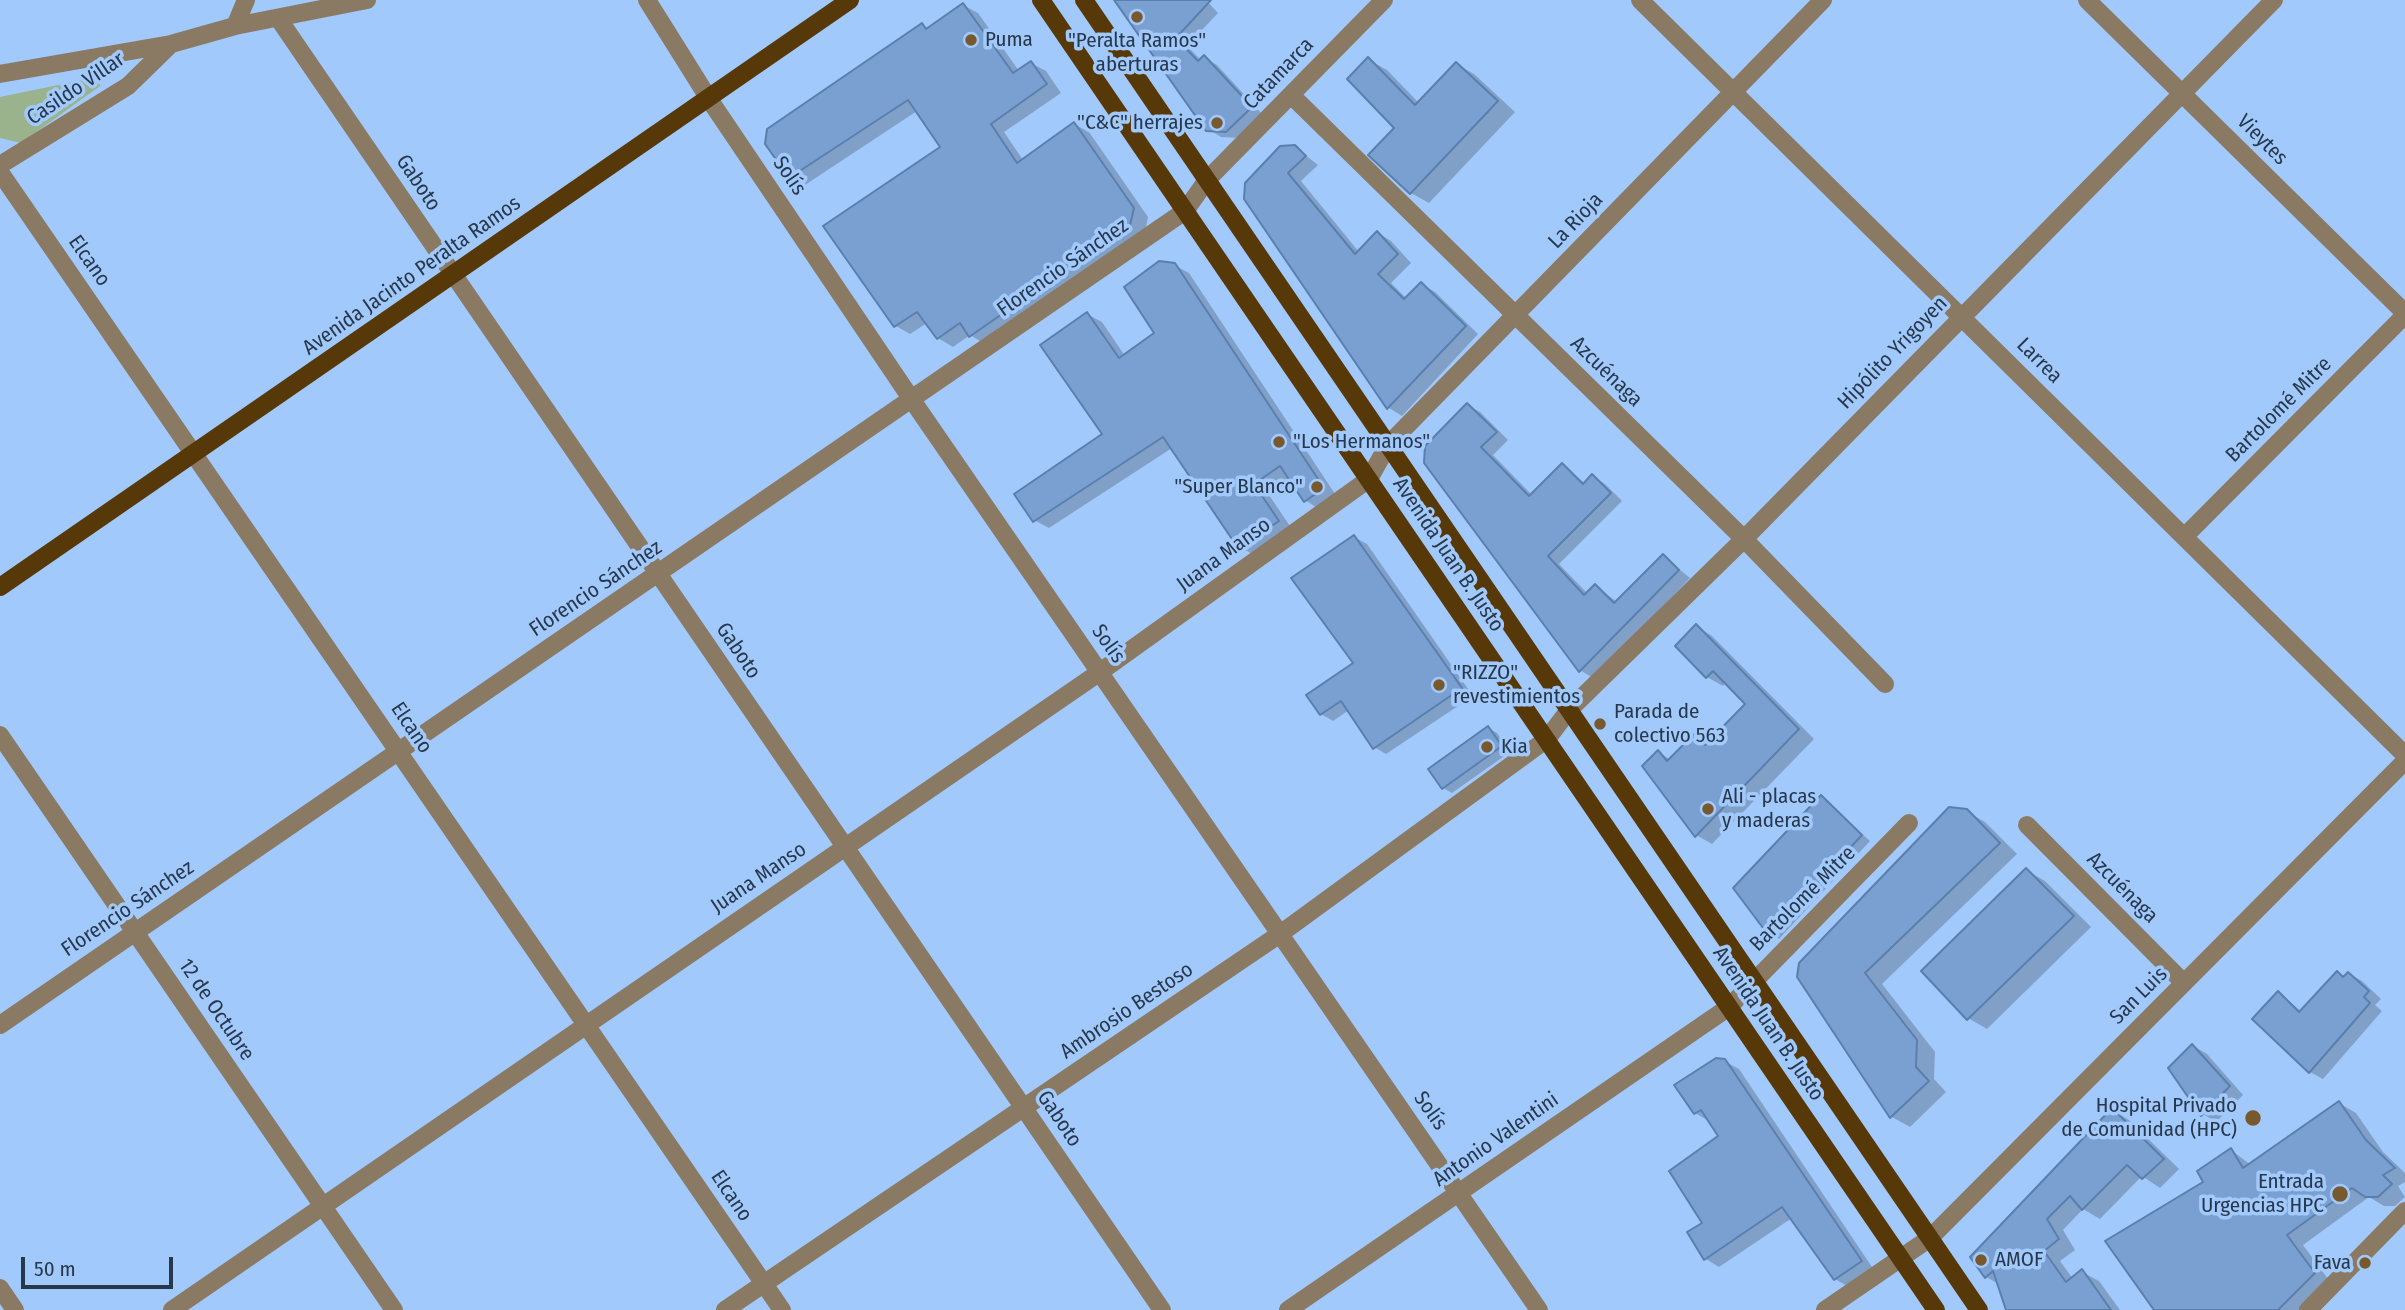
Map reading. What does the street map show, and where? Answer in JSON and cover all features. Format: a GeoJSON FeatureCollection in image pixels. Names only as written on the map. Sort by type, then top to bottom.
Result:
{"type":"FeatureCollection","features":[{"type":"Feature","properties":{"kind":"main road","name":"Avenida Jacinto Peralta Ramos"},"geometry":{"type":"LineString","coordinates":[[0,587],[850,0]]}},
{"type":"Feature","properties":{"kind":"main road","name":"Avenida Juan B. Justo"},"geometry":{"type":"LineString","coordinates":[[1041,0],[1937,1310]]}},
{"type":"Feature","properties":{"kind":"main road","name":"Avenida Juan B. Justo"},"geometry":{"type":"LineString","coordinates":[[1084,0],[1979,1310]]}},
{"type":"Feature","properties":{"kind":"street"},"geometry":{"type":"LineString","coordinates":[[235,26],[246,0]]}},
{"type":"Feature","properties":{"kind":"street"},"geometry":{"type":"LineString","coordinates":[[0,74],[171,44],[235,26],[367,0]]}},
{"type":"Feature","properties":{"kind":"street","name":"Solís"},"geometry":{"type":"LineString","coordinates":[[647,0],[709,99],[912,400],[1539,1310]]}},
{"type":"Feature","properties":{"kind":"street","name":"Catamarca"},"geometry":{"type":"LineString","coordinates":[[1207,180],[1384,0]]}},
{"type":"Feature","properties":{"kind":"street","name":"Larrea"},"geometry":{"type":"LineString","coordinates":[[1640,0],[2405,755]]}},
{"type":"Feature","properties":{"kind":"street","name":"La Rioja"},"geometry":{"type":"LineString","coordinates":[[1369,479],[1388,445],[1823,0]]}},
{"type":"Feature","properties":{"kind":"street","name":"Vieytes"},"geometry":{"type":"LineString","coordinates":[[2087,0],[2405,314]]}},
{"type":"Feature","properties":{"kind":"street","name":"Hipólito Yrigoyen"},"geometry":{"type":"LineString","coordinates":[[1547,739],[1569,710],[1744,539],[2274,0]]}},
{"type":"Feature","properties":{"kind":"street","name":"Gaboto"},"geometry":{"type":"LineString","coordinates":[[278,18],[1162,1310]]}},
{"type":"Feature","properties":{"kind":"street","name":"Casildo Villar"},"geometry":{"type":"LineString","coordinates":[[0,165],[128,86],[171,44]]}},
{"type":"Feature","properties":{"kind":"street","name":"Azcuénaga"},"geometry":{"type":"LineString","coordinates":[[1291,95],[1744,539],[1885,684]]}},
{"type":"Feature","properties":{"kind":"street","name":"Elcano"},"geometry":{"type":"LineString","coordinates":[[0,172],[782,1310]]}},
{"type":"Feature","properties":{"kind":"street","name":"Florencio Sánchez"},"geometry":{"type":"LineString","coordinates":[[0,1025],[1185,211],[1207,180]]}},
{"type":"Feature","properties":{"kind":"street","name":"Bartolomé Mitre"},"geometry":{"type":"LineString","coordinates":[[2184,537],[2405,314]]}},
{"type":"Feature","properties":{"kind":"street","name":"Juana Manso"},"geometry":{"type":"LineString","coordinates":[[172,1310],[1100,672],[1369,479]]}},
{"type":"Feature","properties":{"kind":"street","name":"12 de Octubre"},"geometry":{"type":"LineString","coordinates":[[0,735],[394,1310]]}},
{"type":"Feature","properties":{"kind":"street","name":"Ambrosio Bestoso"},"geometry":{"type":"LineString","coordinates":[[726,1310],[1280,934],[1547,739]]}},
{"type":"Feature","properties":{"kind":"street","name":"San Luis"},"geometry":{"type":"LineString","coordinates":[[1825,1310],[1930,1238],[2405,761]]}},
{"type":"Feature","properties":{"kind":"street","name":"Bartolomé Mitre"},"geometry":{"type":"LineString","coordinates":[[1729,1007],[1909,823]]}},
{"type":"Feature","properties":{"kind":"street","name":"Azcuénaga"},"geometry":{"type":"LineString","coordinates":[[2027,825],[2185,983]]}},
{"type":"Feature","properties":{"kind":"street","name":"Antonio Valentini"},"geometry":{"type":"LineString","coordinates":[[1288,1310],[1729,1007]]}},
{"type":"Feature","properties":{"kind":"street"},"geometry":{"type":"LineString","coordinates":[[2308,1310],[2405,1211]]}},
{"type":"Feature","properties":{"kind":"street"},"geometry":{"type":"LineString","coordinates":[[0,1288],[15,1310]]}},
{"type":"Feature","properties":{"kind":"green space"},"geometry":{"type":"Polygon","coordinates":[[[102,76],[100,86],[21,143],[0,138],[0,97],[102,76]]]}},
{"type":"Feature","properties":{"kind":"building"},"geometry":{"type":"Polygon","coordinates":[[[1114,0],[1211,0],[1176,38],[1198,61],[1204,55],[1252,107],[1226,132],[1206,131],[1114,0]]]}},
{"type":"Feature","properties":{"kind":"building"},"geometry":{"type":"Polygon","coordinates":[[[963,3],[1013,73],[1031,61],[1047,84],[991,124],[1017,163],[1074,122],[1134,208],[1130,225],[969,337],[960,323],[937,339],[917,312],[894,327],[823,226],[940,147],[908,100],[789,178],[765,144],[767,129],[922,23],[926,29],[963,3]]]}},
{"type":"Feature","properties":{"kind":"building"},"geometry":{"type":"Polygon","coordinates":[[[1368,57],[1415,105],[1456,62],[1498,101],[1410,194],[1368,155],[1394,128],[1347,79],[1368,57]]]}},
{"type":"Feature","properties":{"kind":"building"},"geometry":{"type":"Polygon","coordinates":[[[1295,145],[1306,156],[1288,173],[1355,254],[1377,231],[1398,254],[1378,274],[1404,299],[1421,282],[1466,326],[1387,409],[1244,199],[1245,183],[1280,146],[1295,145]]]}},
{"type":"Feature","properties":{"kind":"building"},"geometry":{"type":"Polygon","coordinates":[[[1159,261],[1175,263],[1324,488],[1304,502],[1280,466],[1254,484],[1279,521],[1238,548],[1163,437],[1033,522],[1014,494],[1102,434],[1040,345],[1087,312],[1119,358],[1154,333],[1124,287],[1159,261]]]}},
{"type":"Feature","properties":{"kind":"building"},"geometry":{"type":"Polygon","coordinates":[[[1467,403],[1497,432],[1481,447],[1529,496],[1562,463],[1583,484],[1592,474],[1611,493],[1548,556],[1584,595],[1595,584],[1614,603],[1663,554],[1679,570],[1579,672],[1424,463],[1425,446],[1467,403]]]}},
{"type":"Feature","properties":{"kind":"building"},"geometry":{"type":"Polygon","coordinates":[[[1354,535],[1462,688],[1373,749],[1341,701],[1320,715],[1306,695],[1353,663],[1291,578],[1354,535]]]}},
{"type":"Feature","properties":{"kind":"building"},"geometry":{"type":"Polygon","coordinates":[[[1696,624],[1799,729],[1695,837],[1642,766],[1658,750],[1667,761],[1694,734],[1705,745],[1745,704],[1713,671],[1706,678],[1675,646],[1696,624]]]}},
{"type":"Feature","properties":{"kind":"building"},"geometry":{"type":"Polygon","coordinates":[[[1488,726],[1502,746],[1442,789],[1428,769],[1488,726]]]}},
{"type":"Feature","properties":{"kind":"building"},"geometry":{"type":"Polygon","coordinates":[[[1821,795],[1862,835],[1769,936],[1733,888],[1821,795]]]}},
{"type":"Feature","properties":{"kind":"building"},"geometry":{"type":"Polygon","coordinates":[[[1949,807],[1967,809],[2000,843],[1865,973],[1917,1040],[1916,1067],[1929,1081],[1890,1118],[1797,977],[1799,963],[1949,807]]]}},
{"type":"Feature","properties":{"kind":"building"},"geometry":{"type":"Polygon","coordinates":[[[2026,868],[2074,916],[1967,1020],[1921,971],[2026,868]]]}},
{"type":"Feature","properties":{"kind":"building"},"geometry":{"type":"Polygon","coordinates":[[[2337,971],[2343,977],[2348,972],[2369,991],[2364,997],[2370,1003],[2309,1073],[2252,1019],[2278,991],[2299,1012],[2337,971]]]}},
{"type":"Feature","properties":{"kind":"building"},"geometry":{"type":"Polygon","coordinates":[[[2192,1044],[2230,1086],[2201,1116],[2168,1068],[2192,1044]]]}},
{"type":"Feature","properties":{"kind":"building"},"geometry":{"type":"Polygon","coordinates":[[[1716,1058],[1725,1059],[1862,1261],[1834,1280],[1782,1207],[1704,1260],[1687,1232],[1702,1223],[1669,1171],[1718,1136],[1701,1110],[1694,1114],[1674,1085],[1716,1058]]]}},
{"type":"Feature","properties":{"kind":"building"},"geometry":{"type":"Polygon","coordinates":[[[2339,1101],[2366,1140],[2395,1168],[2383,1175],[2392,1184],[2378,1197],[2365,1197],[2352,1188],[2287,1235],[2315,1273],[2278,1310],[2154,1310],[2105,1241],[2203,1182],[2197,1171],[2231,1148],[2243,1168],[2339,1101]]]}},
{"type":"Feature","properties":{"kind":"building"},"geometry":{"type":"Polygon","coordinates":[[[2112,1108],[2164,1159],[2142,1179],[2127,1165],[2082,1210],[2070,1196],[2047,1219],[2059,1239],[2044,1251],[2066,1282],[2082,1269],[2111,1310],[2006,1310],[1993,1271],[1985,1278],[1970,1257],[2112,1108]]]}},
{"type":"Feature","properties":{"kind":"place","name":"\"Peralta Ramos\" aberturas"},"geometry":{"type":"Point","coordinates":[1137,17]}},
{"type":"Feature","properties":{"kind":"place","name":"Puma"},"geometry":{"type":"Point","coordinates":[971,40]}},
{"type":"Feature","properties":{"kind":"place","name":"\"C&C\" herrajes"},"geometry":{"type":"Point","coordinates":[1217,123]}},
{"type":"Feature","properties":{"kind":"place","name":"\"Los Hermanos\""},"geometry":{"type":"Point","coordinates":[1279,442]}},
{"type":"Feature","properties":{"kind":"place","name":"\"Super Blanco\""},"geometry":{"type":"Point","coordinates":[1317,487]}},
{"type":"Feature","properties":{"kind":"place","name":"\"RIZZO\" revestimientos"},"geometry":{"type":"Point","coordinates":[1439,685]}},
{"type":"Feature","properties":{"kind":"place","name":"Parada de colectivo 563"},"geometry":{"type":"Point","coordinates":[1600,724]}},
{"type":"Feature","properties":{"kind":"place","name":"Kia"},"geometry":{"type":"Point","coordinates":[1487,747]}},
{"type":"Feature","properties":{"kind":"place","name":"Ali - placas y maderas"},"geometry":{"type":"Point","coordinates":[1708,809]}},
{"type":"Feature","properties":{"kind":"place","name":"Hospital Privado de Comunidad (HPC)"},"geometry":{"type":"Point","coordinates":[2253,1118]}},
{"type":"Feature","properties":{"kind":"place","name":"Entrada Urgencias HPC"},"geometry":{"type":"Point","coordinates":[2340,1194]}},
{"type":"Feature","properties":{"kind":"place","name":"AMOF"},"geometry":{"type":"Point","coordinates":[1981,1260]}},
{"type":"Feature","properties":{"kind":"place","name":"Fava"},"geometry":{"type":"Point","coordinates":[2365,1263]}}]}
